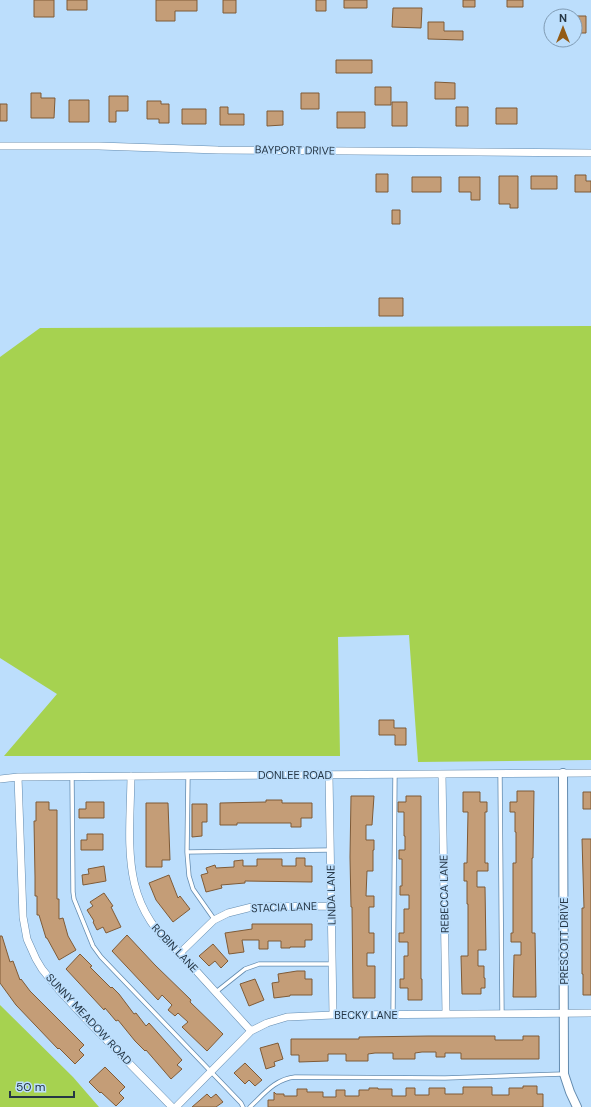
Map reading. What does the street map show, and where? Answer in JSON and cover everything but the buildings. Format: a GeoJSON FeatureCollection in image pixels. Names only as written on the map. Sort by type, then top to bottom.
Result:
{"type":"FeatureCollection","features":[{"type":"Feature","properties":{"kind":"street","name":"BAYPORT DRIVE"},"geometry":{"type":"LineString","coordinates":[[0,146],[99,146],[218,150],[591,153]]}},
{"type":"Feature","properties":{"kind":"street","name":"PRESCOTT DRIVE"},"geometry":{"type":"LineString","coordinates":[[563,773],[565,1013],[564,1074],[577,1107]]}},
{"type":"Feature","properties":{"kind":"street","name":"DONLEE ROAD"},"geometry":{"type":"LineString","coordinates":[[0,779],[18,777],[591,773]]}},
{"type":"Feature","properties":{"kind":"street","name":"REBECCA LANE"},"geometry":{"type":"LineString","coordinates":[[442,774],[446,1014]]}},
{"type":"Feature","properties":{"kind":"street","name":"LINDA LANE"},"geometry":{"type":"LineString","coordinates":[[329,775],[333,1015]]}},
{"type":"Feature","properties":{"kind":"street","name":"ROBIN LANE"},"geometry":{"type":"LineString","coordinates":[[131,776],[129,851],[135,889],[141,905],[149,920],[169,944],[180,953],[251,1031]]}},
{"type":"Feature","properties":{"kind":"street","name":"SUNNY MEADOW ROAD"},"geometry":{"type":"LineString","coordinates":[[18,777],[23,917],[27,939],[36,959],[59,990],[172,1107]]}},
{"type":"Feature","properties":{"kind":"street","name":"STACIA LANE"},"geometry":{"type":"LineString","coordinates":[[180,953],[214,920],[228,913],[252,907],[331,906]]}},
{"type":"Feature","properties":{"kind":"street","name":"BECKY LANE"},"geometry":{"type":"LineString","coordinates":[[176,1107],[251,1031],[268,1023],[287,1017],[393,1014],[591,1013]]}},
{"type":"Feature","properties":{"kind":"lane"},"geometry":{"type":"LineString","coordinates":[[393,1014],[395,774]]}},
{"type":"Feature","properties":{"kind":"lane"},"geometry":{"type":"LineString","coordinates":[[500,774],[502,1014]]}},
{"type":"Feature","properties":{"kind":"lane"},"geometry":{"type":"LineString","coordinates":[[188,776],[187,852],[189,876],[193,889],[214,920]]}},
{"type":"Feature","properties":{"kind":"lane"},"geometry":{"type":"LineString","coordinates":[[72,777],[73,892],[74,899],[93,946],[101,957],[243,1107]]}},
{"type":"Feature","properties":{"kind":"lane"},"geometry":{"type":"LineString","coordinates":[[187,852],[330,850]]}},
{"type":"Feature","properties":{"kind":"lane"},"geometry":{"type":"LineString","coordinates":[[216,992],[245,969],[259,964],[332,964]]}},
{"type":"Feature","properties":{"kind":"lane"},"geometry":{"type":"LineString","coordinates":[[250,1107],[282,1079],[295,1077],[445,1078],[564,1074]]}},
{"type":"Feature","properties":{"kind":"green space"},"geometry":{"type":"Polygon","coordinates":[[[591,326],[591,760],[418,762],[409,635],[338,637],[340,756],[4,756],[57,694],[0,658],[0,357],[40,328],[591,326]]]}},
{"type":"Feature","properties":{"kind":"green space"},"geometry":{"type":"Polygon","coordinates":[[[0,1005],[73,1077],[99,1107],[0,1107],[0,1005]]]}}]}
